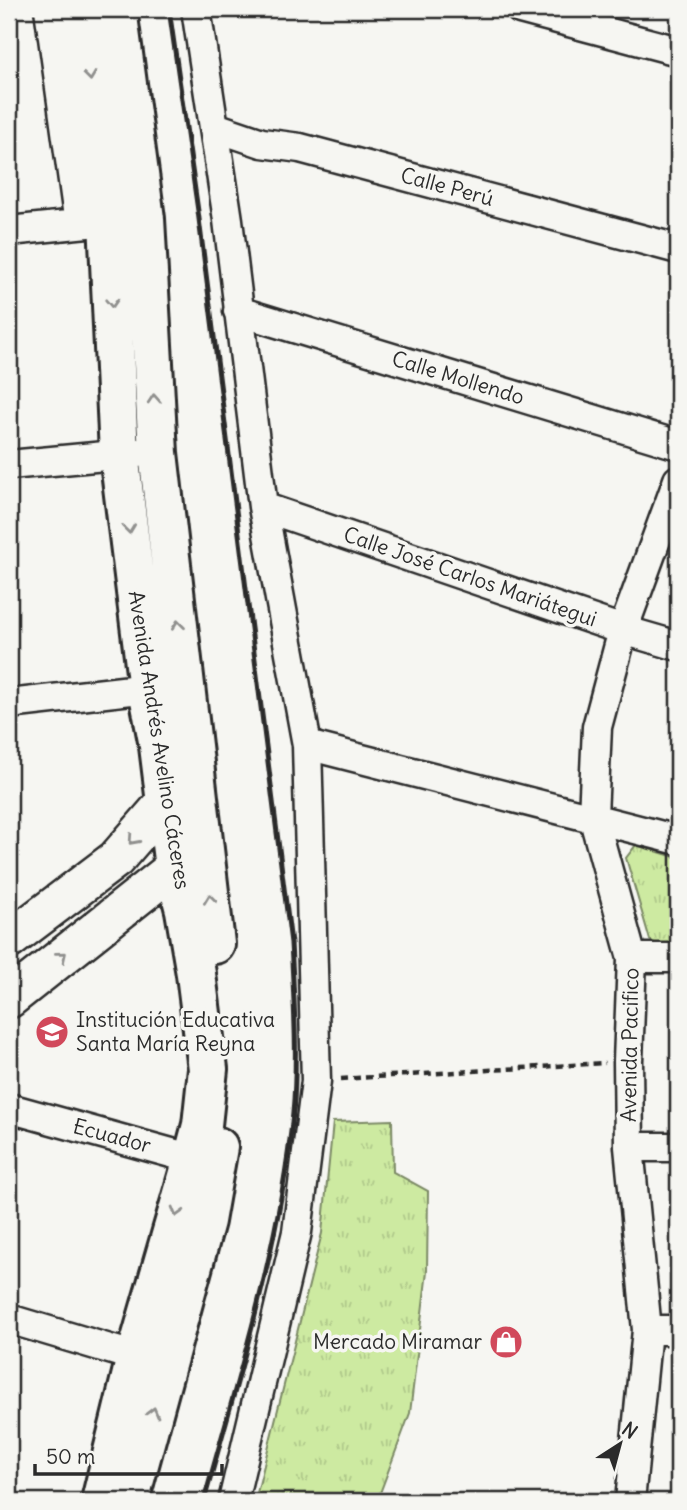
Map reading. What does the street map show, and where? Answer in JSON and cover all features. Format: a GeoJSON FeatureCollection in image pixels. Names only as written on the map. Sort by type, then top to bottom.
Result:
{"type":"FeatureCollection","features":[{"type":"Feature","properties":{"kind":"highway","name":"Avenida Andrés Avelino Cáceres"},"geometry":{"type":"LineString","coordinates":[[81,9],[111,221],[158,453],[225,1033],[221,1130],[204,1161],[151,1361],[101,1501]]}},
{"type":"Feature","properties":{"kind":"highway","name":"Avenida Andrés Avelino Cáceres"},"geometry":{"type":"LineString","coordinates":[[117,9],[111,221],[120,454],[148,689],[159,746],[174,868],[186,910],[208,1069],[202,1125],[204,1161]]}},
{"type":"Feature","properties":{"kind":"highway","name":"Avenida Andrés Avelino Cáceres"},"geometry":{"type":"LineString","coordinates":[[129,1501],[151,1361]]}},
{"type":"Feature","properties":{"kind":"main road"},"geometry":{"type":"LineString","coordinates":[[9,940],[116,859],[194,770]]}},
{"type":"Feature","properties":{"kind":"main road"},"geometry":{"type":"LineString","coordinates":[[9,999],[174,868],[202,842]]}},
{"type":"Feature","properties":{"kind":"street"},"geometry":{"type":"LineString","coordinates":[[9,231],[111,221],[49,9]]}},
{"type":"Feature","properties":{"kind":"street"},"geometry":{"type":"LineString","coordinates":[[196,9],[215,127],[263,507],[307,745],[316,1080],[297,1233],[233,1501]]}},
{"type":"Feature","properties":{"kind":"street"},"geometry":{"type":"LineString","coordinates":[[520,9],[678,51]]}},
{"type":"Feature","properties":{"kind":"street","name":"Calle Perú"},"geometry":{"type":"LineString","coordinates":[[215,127],[262,143],[300,148],[678,249]]}},
{"type":"Feature","properties":{"kind":"street","name":"Calle Mollendo"},"geometry":{"type":"LineString","coordinates":[[238,311],[678,445]]}},
{"type":"Feature","properties":{"kind":"street"},"geometry":{"type":"LineString","coordinates":[[9,465],[158,453]]}},
{"type":"Feature","properties":{"kind":"street","name":"Avenida Pacifico"},"geometry":{"type":"LineString","coordinates":[[629,1501],[647,1330],[629,1147],[628,1061],[632,958],[593,816],[597,727],[623,630],[678,480]]}},
{"type":"Feature","properties":{"kind":"street","name":"Calle José Carlos Mariátegui"},"geometry":{"type":"LineString","coordinates":[[263,507],[623,630],[678,646]]}},
{"type":"Feature","properties":{"kind":"street"},"geometry":{"type":"LineString","coordinates":[[9,704],[185,683]]}},
{"type":"Feature","properties":{"kind":"street"},"geometry":{"type":"LineString","coordinates":[[307,745],[593,816],[678,840]]}},
{"type":"Feature","properties":{"kind":"street"},"geometry":{"type":"LineString","coordinates":[[632,958],[678,958]]}},
{"type":"Feature","properties":{"kind":"street","name":"Ecuador"},"geometry":{"type":"LineString","coordinates":[[9,1108],[204,1161]]}},
{"type":"Feature","properties":{"kind":"street"},"geometry":{"type":"LineString","coordinates":[[629,1147],[678,1147]]}},
{"type":"Feature","properties":{"kind":"street"},"geometry":{"type":"LineString","coordinates":[[9,1319],[151,1361]]}},
{"type":"Feature","properties":{"kind":"street"},"geometry":{"type":"LineString","coordinates":[[647,1330],[678,1330]]}},
{"type":"Feature","properties":{"kind":"path"},"geometry":{"type":"LineString","coordinates":[[316,1080],[628,1061]]}},
{"type":"Feature","properties":{"kind":"green space"},"geometry":{"type":"Polygon","coordinates":[[[636,845],[678,858],[678,951],[668,951],[650,940],[626,858],[636,845]]]}},
{"type":"Feature","properties":{"kind":"green space"},"geometry":{"type":"Polygon","coordinates":[[[392,1120],[393,1172],[428,1191],[427,1271],[410,1413],[377,1501],[255,1501],[322,1233],[333,1122],[392,1120]]]}},
{"type":"Feature","properties":{"kind":"railway"},"geometry":{"type":"LineString","coordinates":[[169,9],[198,211],[291,943],[295,1028],[293,1113],[279,1211],[257,1309],[204,1501]]}},
{"type":"Feature","properties":{"kind":"place","name":"Institución Educativa Santa María Reyna"},"geometry":{"type":"Point","coordinates":[52,1032]}},
{"type":"Feature","properties":{"kind":"place","name":"Mercado Miramar"},"geometry":{"type":"Point","coordinates":[506,1342]}}]}
